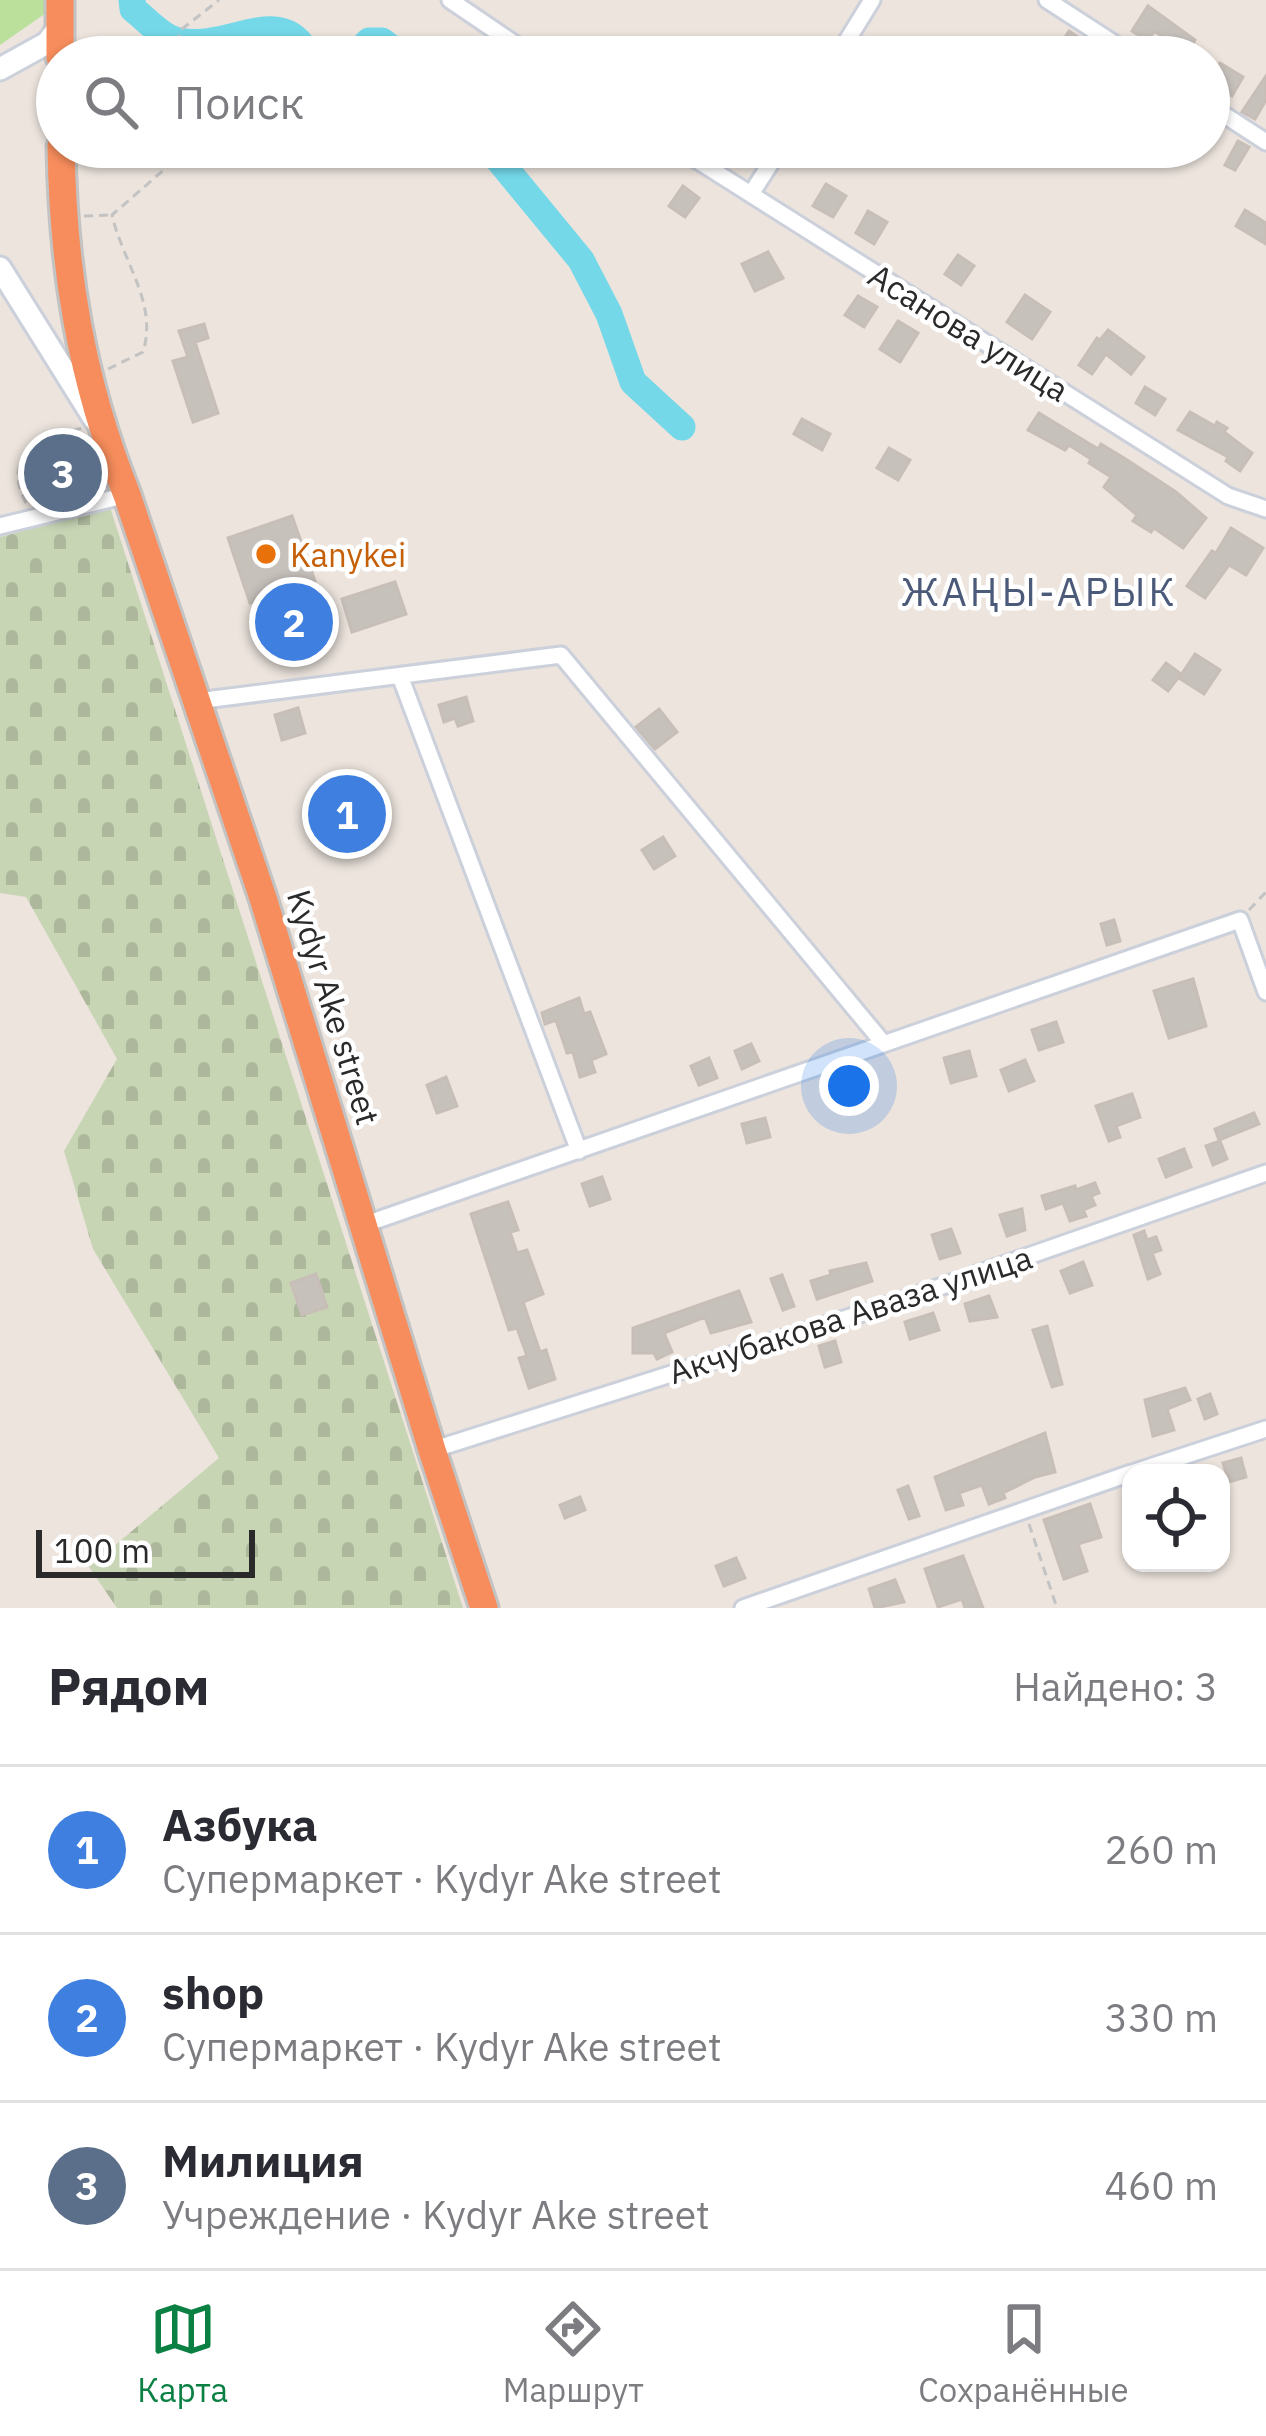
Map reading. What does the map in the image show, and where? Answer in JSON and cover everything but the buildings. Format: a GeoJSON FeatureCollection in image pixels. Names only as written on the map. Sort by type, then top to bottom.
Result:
{"type":"FeatureCollection","features":[{"type":"Feature","properties":{"kind":"highway","name":"Kydyr Ake street"},"geometry":{"type":"LineString","coordinates":[[61,168],[62,217],[76,328],[99,427],[127,495],[263,898],[484,1608]]}},
{"type":"Feature","properties":{"kind":"street"},"geometry":{"type":"LineString","coordinates":[[449,0],[503,36]]}},
{"type":"Feature","properties":{"kind":"street"},"geometry":{"type":"LineString","coordinates":[[850,36],[872,0]]}},
{"type":"Feature","properties":{"kind":"street"},"geometry":{"type":"LineString","coordinates":[[1047,0],[1103,36]]}},
{"type":"Feature","properties":{"kind":"street"},"geometry":{"type":"LineString","coordinates":[[0,69],[36,49]]}},
{"type":"Feature","properties":{"kind":"street"},"geometry":{"type":"LineString","coordinates":[[1230,119],[1266,142]]}},
{"type":"Feature","properties":{"kind":"street","name":"Асанова улица"},"geometry":{"type":"LineString","coordinates":[[710,168],[1228,496],[1266,509]]}},
{"type":"Feature","properties":{"kind":"street"},"geometry":{"type":"LineString","coordinates":[[751,194],[768,168]]}},
{"type":"Feature","properties":{"kind":"street"},"geometry":{"type":"LineString","coordinates":[[0,268],[99,427]]}},
{"type":"Feature","properties":{"kind":"street"},"geometry":{"type":"LineString","coordinates":[[0,526],[127,495]]}},
{"type":"Feature","properties":{"kind":"street"},"geometry":{"type":"LineString","coordinates":[[197,701],[561,655],[884,1044]]}},
{"type":"Feature","properties":{"kind":"street"},"geometry":{"type":"LineString","coordinates":[[400,676],[579,1151]]}},
{"type":"Feature","properties":{"kind":"street"},"geometry":{"type":"LineString","coordinates":[[363,1225],[1240,920],[1266,992]]}},
{"type":"Feature","properties":{"kind":"street","name":"Акчубакова Аваза улица"},"geometry":{"type":"LineString","coordinates":[[432,1450],[888,1305],[1266,1173]]}},
{"type":"Feature","properties":{"kind":"street"},"geometry":{"type":"LineString","coordinates":[[1159,1464],[1266,1429]]}},
{"type":"Feature","properties":{"kind":"street"},"geometry":{"type":"LineString","coordinates":[[743,1608],[1122,1476]]}},
{"type":"Feature","properties":{"kind":"path"},"geometry":{"type":"LineString","coordinates":[[179,36],[219,0]]}},
{"type":"Feature","properties":{"kind":"path"},"geometry":{"type":"LineString","coordinates":[[62,217],[112,215],[166,168]]}},
{"type":"Feature","properties":{"kind":"path"},"geometry":{"type":"LineString","coordinates":[[88,375],[143,352],[149,330],[144,302],[112,215]]}},
{"type":"Feature","properties":{"kind":"path"},"geometry":{"type":"LineString","coordinates":[[40,516],[22,500],[16,476],[25,453],[44,438],[99,427]]}},
{"type":"Feature","properties":{"kind":"path"},"geometry":{"type":"LineString","coordinates":[[1240,920],[1266,892]]}},
{"type":"Feature","properties":{"kind":"path"},"geometry":{"type":"LineString","coordinates":[[1024,1509],[1057,1608]]}},
{"type":"Feature","properties":{"kind":"green space"},"geometry":{"type":"Polygon","coordinates":[[[0,0],[45,0],[46,13],[0,45],[0,0]]]}},
{"type":"Feature","properties":{"kind":"green space"},"geometry":{"type":"Polygon","coordinates":[[[110,507],[463,1608],[117,1608],[89,1567],[219,1458],[93,1249],[64,1151],[117,1059],[26,897],[0,893],[0,537],[110,507]]]}},
{"type":"Feature","properties":{"kind":"waterway"},"geometry":{"type":"LineString","coordinates":[[132,0],[133,9],[167,36]]}},
{"type":"Feature","properties":{"kind":"waterway"},"geometry":{"type":"LineString","coordinates":[[235,36],[270,30],[292,36]]}},
{"type":"Feature","properties":{"kind":"waterway"},"geometry":{"type":"LineString","coordinates":[[505,168],[581,260],[609,314],[633,382],[682,427]]}},
{"type":"Feature","properties":{"kind":"place","name":"Милиция"},"geometry":{"type":"Point","coordinates":[63,473]}},
{"type":"Feature","properties":{"kind":"place","name":"Kanykei"},"geometry":{"type":"Point","coordinates":[266,554]}},
{"type":"Feature","properties":{"kind":"place","name":"shop"},"geometry":{"type":"Point","coordinates":[294,622]}},
{"type":"Feature","properties":{"kind":"place","name":"Азбука"},"geometry":{"type":"Point","coordinates":[347,814]}},
{"type":"Feature","properties":{"kind":"district","name":"ЖАҢЫ-АРЫК"},"geometry":{"type":"Point","coordinates":[1039,591]}}]}
